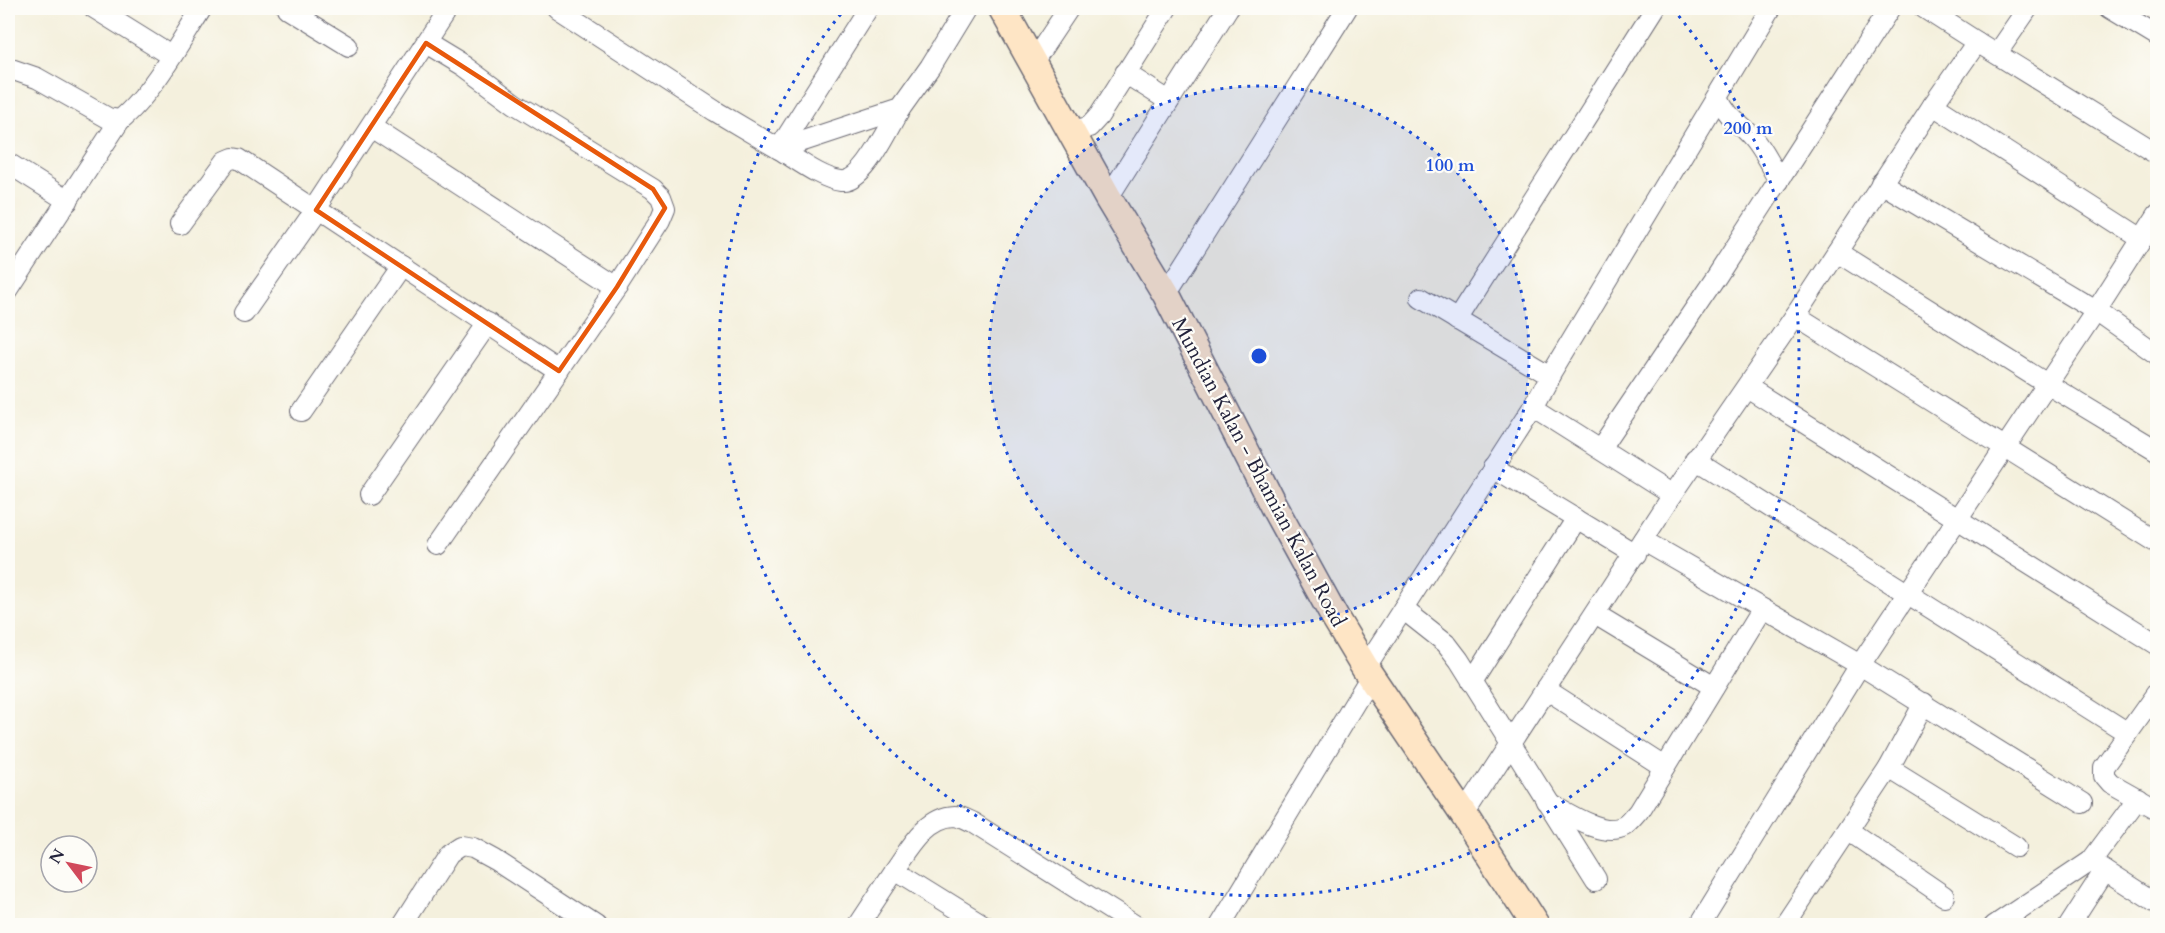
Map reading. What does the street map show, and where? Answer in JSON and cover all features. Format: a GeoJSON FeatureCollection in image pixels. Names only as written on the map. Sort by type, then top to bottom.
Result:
{"type":"FeatureCollection","features":[{"type":"Feature","properties":{"kind":"street"},"geometry":{"type":"LineString","coordinates":[[94,8],[171,56]]}},
{"type":"Feature","properties":{"kind":"street"},"geometry":{"type":"LineString","coordinates":[[8,291],[13,268],[68,201],[120,120],[132,111],[202,8]]}},
{"type":"Feature","properties":{"kind":"street"},"geometry":{"type":"LineString","coordinates":[[287,8],[349,46]]}},
{"type":"Feature","properties":{"kind":"street"},"geometry":{"type":"LineString","coordinates":[[244,313],[316,210],[448,8]]}},
{"type":"Feature","properties":{"kind":"street"},"geometry":{"type":"LineString","coordinates":[[557,8],[715,111],[828,178],[842,182],[854,179],[865,168],[900,109],[930,67],[966,8]]}},
{"type":"Feature","properties":{"kind":"street"},"geometry":{"type":"LineString","coordinates":[[779,149],[868,8]]}},
{"type":"Feature","properties":{"kind":"street","name":"Mundian Kalan - Bhamian Kalan Road"},"geometry":{"type":"LineString","coordinates":[[1002,8],[1108,198],[1166,294],[1274,505],[1335,618],[1535,926]]}},
{"type":"Feature","properties":{"kind":"street"},"geometry":{"type":"LineString","coordinates":[[1033,62],[1069,8]]}},
{"type":"Feature","properties":{"kind":"street"},"geometry":{"type":"LineString","coordinates":[[1070,131],[1089,127],[1099,116],[1167,8]]}},
{"type":"Feature","properties":{"kind":"street"},"geometry":{"type":"LineString","coordinates":[[1108,198],[1228,8]]}},
{"type":"Feature","properties":{"kind":"street"},"geometry":{"type":"LineString","coordinates":[[1166,294],[1347,8]]}},
{"type":"Feature","properties":{"kind":"street"},"geometry":{"type":"LineString","coordinates":[[1457,320],[1655,8]]}},
{"type":"Feature","properties":{"kind":"street"},"geometry":{"type":"LineString","coordinates":[[1220,926],[1403,609],[1533,408],[1550,375],[1772,8]]}},
{"type":"Feature","properties":{"kind":"street"},"geometry":{"type":"LineString","coordinates":[[1600,449],[1659,364],[1890,8]]}},
{"type":"Feature","properties":{"kind":"street"},"geometry":{"type":"LineString","coordinates":[[1924,8],[2157,154]]}},
{"type":"Feature","properties":{"kind":"street"},"geometry":{"type":"LineString","coordinates":[[1997,53],[2028,8]]}},
{"type":"Feature","properties":{"kind":"street"},"geometry":{"type":"LineString","coordinates":[[2110,8],[2157,37]]}},
{"type":"Feature","properties":{"kind":"street"},"geometry":{"type":"LineString","coordinates":[[1464,815],[1695,459],[1747,387],[1977,42]]}},
{"type":"Feature","properties":{"kind":"street"},"geometry":{"type":"LineString","coordinates":[[426,43],[465,66],[515,104],[653,189],[661,197],[665,208],[660,220],[617,287],[438,545]]}},
{"type":"Feature","properties":{"kind":"street"},"geometry":{"type":"LineString","coordinates":[[9,68],[37,78],[108,118],[120,120]]}},
{"type":"Feature","properties":{"kind":"street"},"geometry":{"type":"LineString","coordinates":[[1125,73],[1169,101]]}},
{"type":"Feature","properties":{"kind":"street"},"geometry":{"type":"LineString","coordinates":[[1718,97],[1732,120],[1757,143],[1779,181]]}},
{"type":"Feature","properties":{"kind":"street"},"geometry":{"type":"LineString","coordinates":[[1933,105],[2142,239]]}},
{"type":"Feature","properties":{"kind":"street"},"geometry":{"type":"LineString","coordinates":[[779,149],[900,109]]}},
{"type":"Feature","properties":{"kind":"street"},"geometry":{"type":"LineString","coordinates":[[371,126],[617,287]]}},
{"type":"Feature","properties":{"kind":"street"},"geometry":{"type":"LineString","coordinates":[[180,224],[226,160],[239,159],[558,371]]}},
{"type":"Feature","properties":{"kind":"street"},"geometry":{"type":"LineString","coordinates":[[8,163],[68,201]]}},
{"type":"Feature","properties":{"kind":"street"},"geometry":{"type":"LineString","coordinates":[[1881,183],[2156,349]]}},
{"type":"Feature","properties":{"kind":"street"},"geometry":{"type":"LineString","coordinates":[[1699,926],[1860,664],[2096,311],[2157,214]]}},
{"type":"Feature","properties":{"kind":"street"},"geometry":{"type":"LineString","coordinates":[[1837,252],[2157,451]]}},
{"type":"Feature","properties":{"kind":"street"},"geometry":{"type":"LineString","coordinates":[[301,411],[401,266]]}},
{"type":"Feature","properties":{"kind":"street"},"geometry":{"type":"LineString","coordinates":[[1421,297],[1550,375]]}},
{"type":"Feature","properties":{"kind":"street"},"geometry":{"type":"LineString","coordinates":[[1795,316],[2157,543]]}},
{"type":"Feature","properties":{"kind":"street"},"geometry":{"type":"LineString","coordinates":[[369,495],[488,323]]}},
{"type":"Feature","properties":{"kind":"street"},"geometry":{"type":"LineString","coordinates":[[1747,387],[2157,645]]}},
{"type":"Feature","properties":{"kind":"street"},"geometry":{"type":"LineString","coordinates":[[1533,408],[1672,495]]}},
{"type":"Feature","properties":{"kind":"street"},"geometry":{"type":"LineString","coordinates":[[1695,459],[2128,733]]}},
{"type":"Feature","properties":{"kind":"street"},"geometry":{"type":"LineString","coordinates":[[1493,468],[1576,518],[1762,609],[1860,664],[2082,803]]}},
{"type":"Feature","properties":{"kind":"street"},"geometry":{"type":"LineString","coordinates":[[1472,682],[1576,518]]}},
{"type":"Feature","properties":{"kind":"street"},"geometry":{"type":"LineString","coordinates":[[1403,609],[1446,643],[1596,879]]}},
{"type":"Feature","properties":{"kind":"street"},"geometry":{"type":"LineString","coordinates":[[1547,802],[1593,826],[1609,830],[1624,826],[1638,812],[1762,609]]}},
{"type":"Feature","properties":{"kind":"street"},"geometry":{"type":"LineString","coordinates":[[1595,615],[1714,687]]}},
{"type":"Feature","properties":{"kind":"street"},"geometry":{"type":"LineString","coordinates":[[1545,690],[1665,767]]}},
{"type":"Feature","properties":{"kind":"street"},"geometry":{"type":"LineString","coordinates":[[2157,691],[2104,766],[2104,776],[2110,783],[2157,810]]}},
{"type":"Feature","properties":{"kind":"street"},"geometry":{"type":"LineString","coordinates":[[1784,926],[1889,768],[1924,703]]}},
{"type":"Feature","properties":{"kind":"street"},"geometry":{"type":"LineString","coordinates":[[1889,768],[2016,847]]}},
{"type":"Feature","properties":{"kind":"street"},"geometry":{"type":"LineString","coordinates":[[2068,926],[2098,866],[2138,798]]}},
{"type":"Feature","properties":{"kind":"street"},"geometry":{"type":"LineString","coordinates":[[858,926],[918,837],[936,822],[956,816],[973,823],[1136,926]]}},
{"type":"Feature","properties":{"kind":"street"},"geometry":{"type":"LineString","coordinates":[[1849,831],[1944,896]]}},
{"type":"Feature","properties":{"kind":"street"},"geometry":{"type":"LineString","coordinates":[[406,924],[448,854],[460,846],[473,848],[495,860],[596,926]]}},
{"type":"Feature","properties":{"kind":"street"},"geometry":{"type":"LineString","coordinates":[[2098,866],[2157,904]]}},
{"type":"Feature","properties":{"kind":"street"},"geometry":{"type":"LineString","coordinates":[[1994,926],[2098,866]]}},
{"type":"Feature","properties":{"kind":"street"},"geometry":{"type":"LineString","coordinates":[[895,870],[985,926]]}},
{"type":"Feature","properties":{"kind":"highlighted area"},"geometry":{"type":"Polygon","coordinates":[[[426,43],[653,189],[665,208],[617,287],[559,371],[316,210],[426,43]]]}}]}
